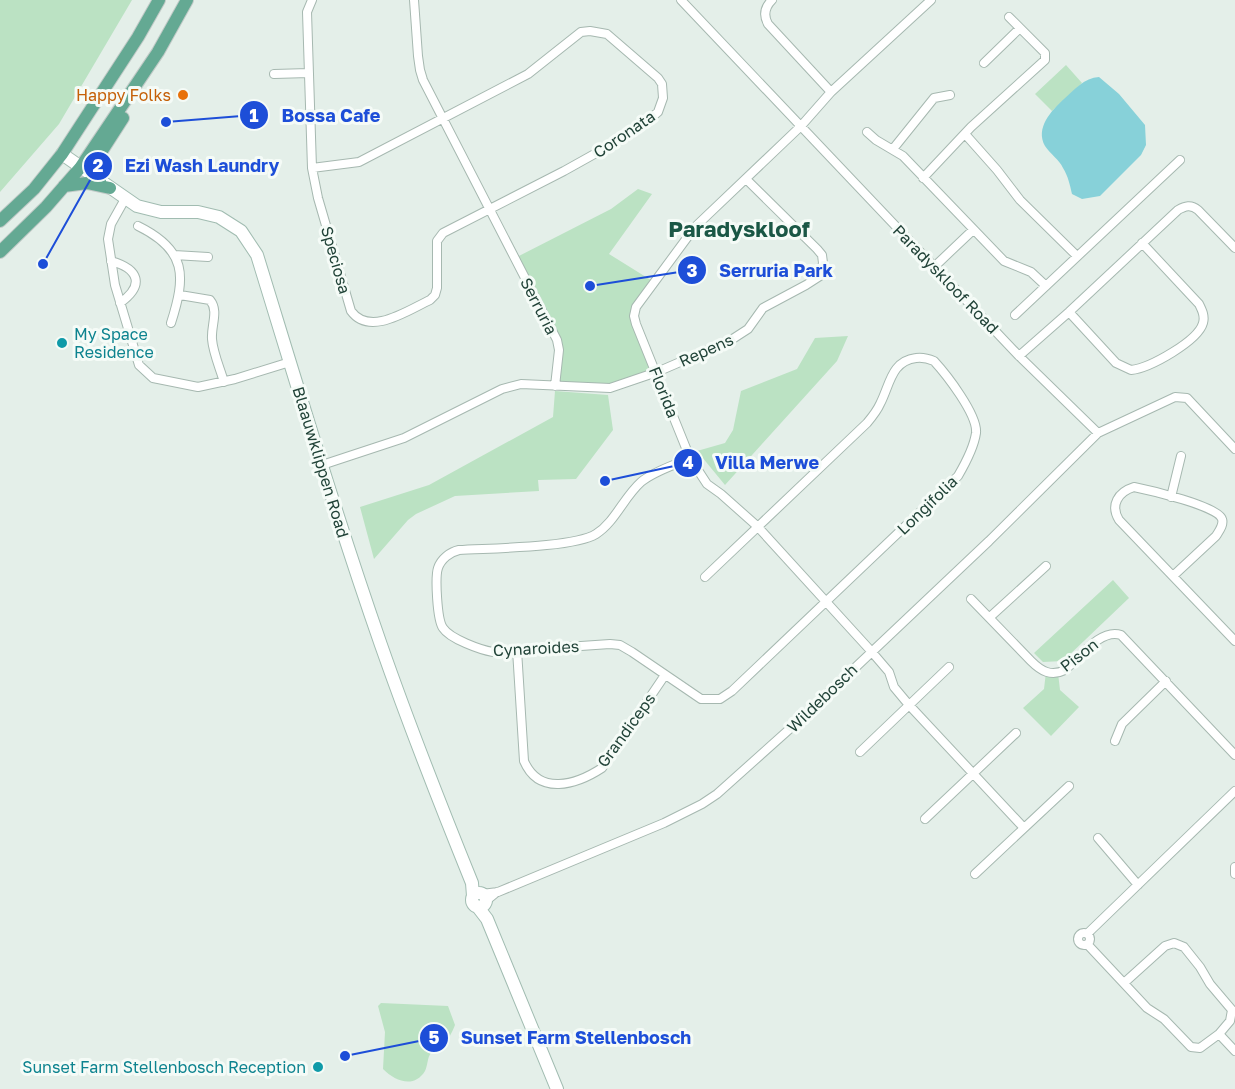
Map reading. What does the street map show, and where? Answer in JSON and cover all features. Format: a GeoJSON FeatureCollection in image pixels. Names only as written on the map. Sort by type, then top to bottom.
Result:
{"type":"FeatureCollection","features":[{"type":"Feature","properties":{"kind":"main road"},"geometry":{"type":"LineString","coordinates":[[0,221],[34,189],[62,154],[138,37],[159,0]]}},
{"type":"Feature","properties":{"kind":"main road"},"geometry":{"type":"LineString","coordinates":[[0,252],[46,207],[80,168],[158,52],[187,0]]}},
{"type":"Feature","properties":{"kind":"main road"},"geometry":{"type":"LineString","coordinates":[[105,185],[95,171],[96,160],[122,120],[126,99]]}},
{"type":"Feature","properties":{"kind":"main road"},"geometry":{"type":"LineString","coordinates":[[63,187],[87,183],[105,185]]}},
{"type":"Feature","properties":{"kind":"street","name":"Speciosa"},"geometry":{"type":"LineString","coordinates":[[312,0],[307,12],[312,168],[318,198],[351,312],[356,318],[362,321],[382,322],[430,300],[437,288],[436,247],[440,236],[490,210]]}},
{"type":"Feature","properties":{"kind":"street","name":"Serruria"},"geometry":{"type":"LineString","coordinates":[[414,0],[420,70],[557,340],[559,350],[555,386]]}},
{"type":"Feature","properties":{"kind":"street","name":"Paradyskloof Road"},"geometry":{"type":"LineString","coordinates":[[681,0],[1019,356],[1098,433]]}},
{"type":"Feature","properties":{"kind":"street"},"geometry":{"type":"LineString","coordinates":[[772,0],[766,9],[765,18],[768,24],[831,92]]}},
{"type":"Feature","properties":{"kind":"street","name":"Florida"},"geometry":{"type":"LineString","coordinates":[[931,0],[831,92],[801,126],[695,226],[636,308],[634,315],[690,458],[707,484],[757,526],[889,672],[894,687],[909,705],[1024,828]]}},
{"type":"Feature","properties":{"kind":"street"},"geometry":{"type":"LineString","coordinates":[[923,178],[965,134],[1045,60],[1045,53],[1009,17]]}},
{"type":"Feature","properties":{"kind":"street"},"geometry":{"type":"LineString","coordinates":[[984,63],[1020,28]]}},
{"type":"Feature","properties":{"kind":"street","name":"Coronata"},"geometry":{"type":"LineString","coordinates":[[312,168],[359,162],[528,74],[581,32],[607,34],[658,78],[662,84],[662,106],[651,118],[590,156],[490,210]]}},
{"type":"Feature","properties":{"kind":"street"},"geometry":{"type":"LineString","coordinates":[[274,74],[309,72]]}},
{"type":"Feature","properties":{"kind":"street"},"geometry":{"type":"LineString","coordinates":[[893,149],[934,98],[950,95]]}},
{"type":"Feature","properties":{"kind":"street"},"geometry":{"type":"LineString","coordinates":[[867,132],[903,156],[1004,261],[1031,272],[1046,286]]}},
{"type":"Feature","properties":{"kind":"street"},"geometry":{"type":"LineString","coordinates":[[965,134],[1020,200],[1077,256]]}},
{"type":"Feature","properties":{"kind":"street","name":"Blaauwklippen Road"},"geometry":{"type":"LineString","coordinates":[[62,154],[137,206],[161,212],[209,214],[230,223],[248,238],[257,255],[381,646],[426,770],[557,1089]]}},
{"type":"Feature","properties":{"kind":"street"},"geometry":{"type":"LineString","coordinates":[[1015,315],[1180,160]]}},
{"type":"Feature","properties":{"kind":"street","name":"Repens"},"geometry":{"type":"LineString","coordinates":[[555,386],[605,390],[657,372],[742,334],[763,308],[820,276],[823,263],[818,249],[746,179]]}},
{"type":"Feature","properties":{"kind":"street"},"geometry":{"type":"LineString","coordinates":[[125,199],[108,232],[111,261],[120,303],[139,365],[146,373],[160,380],[198,387],[224,382],[290,362]]}},
{"type":"Feature","properties":{"kind":"street"},"geometry":{"type":"LineString","coordinates":[[1019,356],[1185,206],[1192,206],[1198,210],[1235,248]]}},
{"type":"Feature","properties":{"kind":"street"},"geometry":{"type":"LineString","coordinates":[[138,226],[160,239],[174,255],[180,275],[180,295],[171,323]]}},
{"type":"Feature","properties":{"kind":"street"},"geometry":{"type":"LineString","coordinates":[[934,267],[973,230]]}},
{"type":"Feature","properties":{"kind":"street"},"geometry":{"type":"LineString","coordinates":[[1069,312],[1116,363],[1131,370],[1174,352],[1200,328],[1204,315],[1199,304],[1142,243]]}},
{"type":"Feature","properties":{"kind":"street"},"geometry":{"type":"LineString","coordinates":[[174,255],[208,257]]}},
{"type":"Feature","properties":{"kind":"street"},"geometry":{"type":"LineString","coordinates":[[111,261],[125,266],[135,276],[136,282],[131,295],[120,303]]}},
{"type":"Feature","properties":{"kind":"street"},"geometry":{"type":"LineString","coordinates":[[180,295],[212,302],[215,311],[213,342],[224,382]]}},
{"type":"Feature","properties":{"kind":"street","name":"Longifolia"},"geometry":{"type":"LineString","coordinates":[[705,576],[867,423],[881,402],[893,372],[900,363],[917,358],[934,361],[975,422],[976,433],[964,466],[952,483],[825,602]]}},
{"type":"Feature","properties":{"kind":"street"},"geometry":{"type":"LineString","coordinates":[[322,465],[404,438],[502,389],[521,384],[555,386]]}},
{"type":"Feature","properties":{"kind":"street"},"geometry":{"type":"LineString","coordinates":[[1098,433],[1181,396],[1187,398],[1235,449]]}},
{"type":"Feature","properties":{"kind":"street","name":"Wildebosch"},"geometry":{"type":"LineString","coordinates":[[479,896],[498,892],[664,823],[702,804],[732,782],[989,541],[1098,433]]}},
{"type":"Feature","properties":{"kind":"street"},"geometry":{"type":"LineString","coordinates":[[1171,496],[1181,456]]}},
{"type":"Feature","properties":{"kind":"street","name":"Cynaroides"},"geometry":{"type":"LineString","coordinates":[[690,458],[642,481],[607,524],[598,533],[589,537],[568,543],[459,550],[446,557],[437,569],[439,617],[444,630],[486,651],[620,645],[701,699],[720,699],[732,691],[825,602]]}},
{"type":"Feature","properties":{"kind":"street"},"geometry":{"type":"LineString","coordinates":[[1173,576],[1216,536],[1221,529],[1222,521],[1216,512],[1209,508],[1134,487],[1120,495],[1114,503],[1119,520],[1235,641]]}},
{"type":"Feature","properties":{"kind":"street"},"geometry":{"type":"LineString","coordinates":[[990,617],[1046,566]]}},
{"type":"Feature","properties":{"kind":"street","name":"Pison"},"geometry":{"type":"LineString","coordinates":[[971,599],[1040,670],[1047,673],[1065,670],[1102,636],[1111,633],[1121,635],[1235,755]]}},
{"type":"Feature","properties":{"kind":"street","name":"Grandiceps"},"geometry":{"type":"LineString","coordinates":[[517,651],[524,761],[533,774],[554,786],[587,776],[602,768],[664,675]]}},
{"type":"Feature","properties":{"kind":"street"},"geometry":{"type":"LineString","coordinates":[[860,752],[949,667]]}},
{"type":"Feature","properties":{"kind":"street"},"geometry":{"type":"LineString","coordinates":[[1115,741],[1122,724],[1166,681]]}},
{"type":"Feature","properties":{"kind":"street"},"geometry":{"type":"LineString","coordinates":[[925,819],[1016,733]]}},
{"type":"Feature","properties":{"kind":"street"},"geometry":{"type":"LineString","coordinates":[[975,874],[1069,786]]}},
{"type":"Feature","properties":{"kind":"street"},"geometry":{"type":"LineString","coordinates":[[1124,984],[1169,943],[1180,945],[1193,958],[1210,984],[1232,1010],[1230,1021],[1219,1034],[1200,1048],[1191,1047],[1164,1019],[1147,1008],[1124,984],[1088,945],[1081,945],[1077,939],[1080,933],[1088,934],[1235,791]]}},
{"type":"Feature","properties":{"kind":"street"},"geometry":{"type":"LineString","coordinates":[[1098,837],[1138,885]]}},
{"type":"Feature","properties":{"kind":"street"},"geometry":{"type":"LineString","coordinates":[[1235,867],[1235,874]]}},
{"type":"Feature","properties":{"kind":"street"},"geometry":{"type":"LineString","coordinates":[[1219,1034],[1235,1051]]}},
{"type":"Feature","properties":{"kind":"green space"},"geometry":{"type":"Polygon","coordinates":[[[0,0],[132,0],[59,124],[0,192],[0,0]]]}},
{"type":"Feature","properties":{"kind":"green space"},"geometry":{"type":"Polygon","coordinates":[[[1066,65],[1082,83],[1052,111],[1035,94],[1066,65]]]}},
{"type":"Feature","properties":{"kind":"green space"},"geometry":{"type":"Polygon","coordinates":[[[638,189],[652,194],[609,254],[654,282],[634,316],[657,372],[610,388],[555,386],[559,350],[515,258],[611,209],[638,189]]]}},
{"type":"Feature","properties":{"kind":"green space"},"geometry":{"type":"Polygon","coordinates":[[[848,336],[837,361],[725,485],[697,451],[725,443],[733,430],[741,391],[797,369],[815,338],[848,336]]]}},
{"type":"Feature","properties":{"kind":"green space"},"geometry":{"type":"Polygon","coordinates":[[[555,391],[608,395],[613,430],[576,479],[538,480],[539,491],[455,496],[408,520],[374,559],[360,507],[429,485],[553,417],[555,391]]]}},
{"type":"Feature","properties":{"kind":"green space"},"geometry":{"type":"Polygon","coordinates":[[[1113,580],[1129,598],[1063,661],[1043,662],[1034,653],[1113,580]]]}},
{"type":"Feature","properties":{"kind":"green space"},"geometry":{"type":"Polygon","coordinates":[[[1046,672],[1058,673],[1060,690],[1079,707],[1051,736],[1023,708],[1044,689],[1046,672]]]}},
{"type":"Feature","properties":{"kind":"green space"},"geometry":{"type":"Polygon","coordinates":[[[381,1003],[448,1006],[455,1025],[453,1030],[444,1043],[433,1050],[425,1071],[415,1080],[399,1080],[383,1069],[385,1032],[378,1006],[381,1003]]]}},
{"type":"Feature","properties":{"kind":"water"},"geometry":{"type":"Polygon","coordinates":[[[1099,77],[1119,94],[1145,125],[1146,145],[1141,155],[1100,196],[1082,199],[1072,194],[1065,171],[1045,146],[1042,133],[1046,120],[1059,104],[1084,82],[1099,77]]]}},
{"type":"Feature","properties":{"kind":"place","name":"Happy Folks"},"geometry":{"type":"Point","coordinates":[183,95]}},
{"type":"Feature","properties":{"kind":"place","name":"Bossa Cafe"},"geometry":{"type":"Point","coordinates":[166,122]}},
{"type":"Feature","properties":{"kind":"place","name":"Ezi Wash Laundry"},"geometry":{"type":"Point","coordinates":[43,264]}},
{"type":"Feature","properties":{"kind":"place","name":"Serruria Park"},"geometry":{"type":"Point","coordinates":[590,286]}},
{"type":"Feature","properties":{"kind":"place","name":"My Space Residence"},"geometry":{"type":"Point","coordinates":[62,343]}},
{"type":"Feature","properties":{"kind":"place","name":"Villa Merwe"},"geometry":{"type":"Point","coordinates":[605,481]}},
{"type":"Feature","properties":{"kind":"place","name":"Sunset Farm Stellenbosch"},"geometry":{"type":"Point","coordinates":[345,1056]}},
{"type":"Feature","properties":{"kind":"place","name":"Sunset Farm Stellenbosch Reception"},"geometry":{"type":"Point","coordinates":[318,1067]}},
{"type":"Feature","properties":{"kind":"district","name":"Paradyskloof"},"geometry":{"type":"Point","coordinates":[739,228]}}]}
